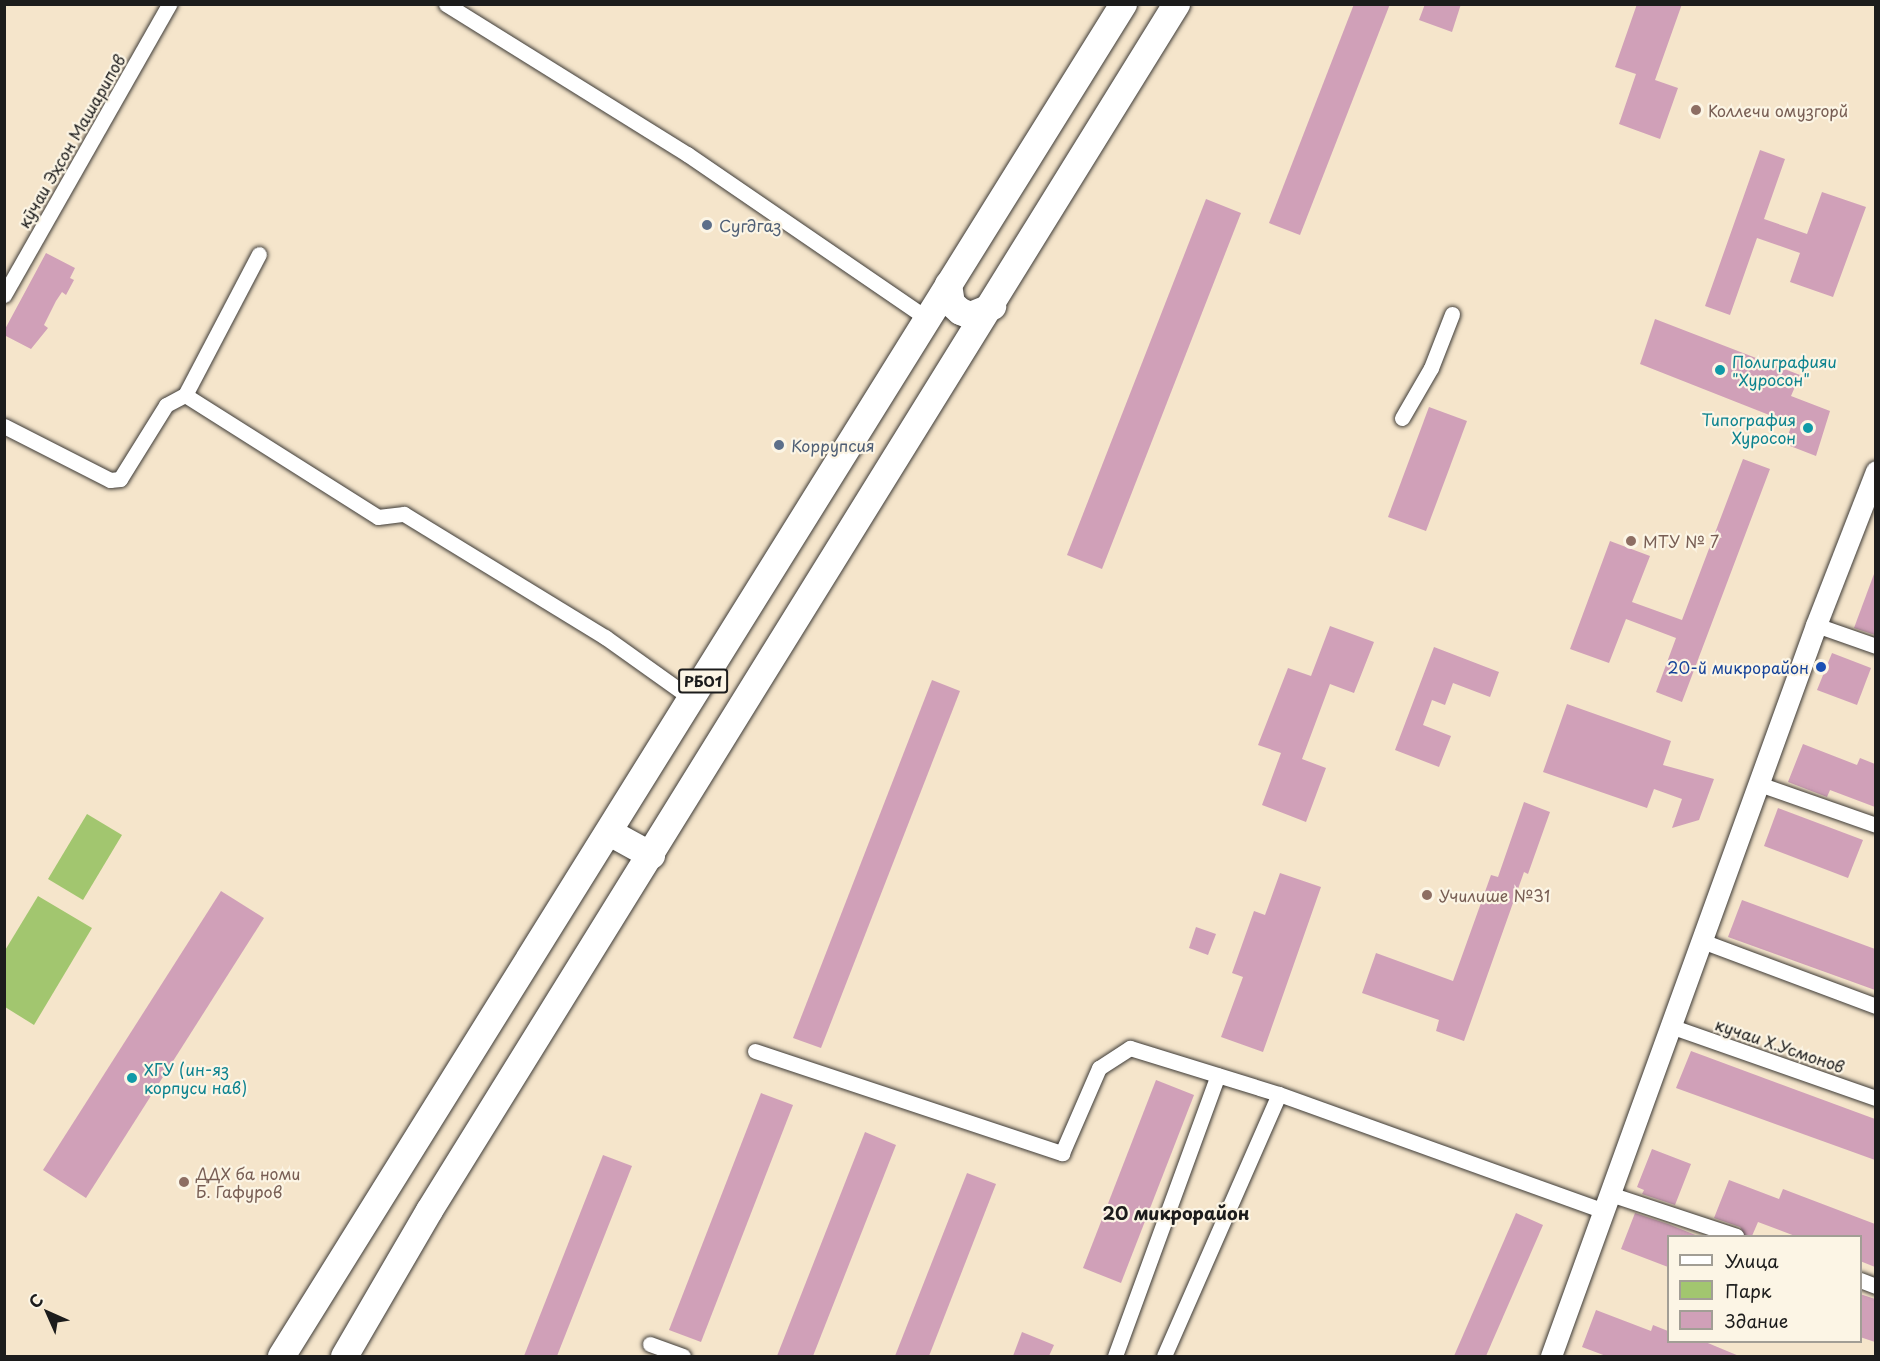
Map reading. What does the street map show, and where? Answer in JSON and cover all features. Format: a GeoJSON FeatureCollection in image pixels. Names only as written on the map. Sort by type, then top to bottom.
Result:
{"type":"FeatureCollection","features":[{"type":"Feature","properties":{"kind":"highway","name":"РБ01"},"geometry":{"type":"LineString","coordinates":[[281,1356],[1123,4]]}},
{"type":"Feature","properties":{"kind":"highway","name":"РБ01"},"geometry":{"type":"LineString","coordinates":[[344,1356],[435,1200],[992,306],[1176,4]]}},
{"type":"Feature","properties":{"kind":"highway"},"geometry":{"type":"LineString","coordinates":[[948,284],[951,303],[960,311],[970,315],[992,306]]}},
{"type":"Feature","properties":{"kind":"highway"},"geometry":{"type":"LineString","coordinates":[[928,319],[951,316],[966,331],[967,346]]}},
{"type":"Feature","properties":{"kind":"highway"},"geometry":{"type":"LineString","coordinates":[[609,832],[651,855]]}},
{"type":"Feature","properties":{"kind":"main road"},"geometry":{"type":"LineString","coordinates":[[1558,1355],[1607,1203],[1673,1027],[1816,625],[1875,471]]}},
{"type":"Feature","properties":{"kind":"street","name":"кӯчаи Эҳсон Машарипов"},"geometry":{"type":"LineString","coordinates":[[4,295],[169,4]]}},
{"type":"Feature","properties":{"kind":"street"},"geometry":{"type":"LineString","coordinates":[[446,4],[687,154],[928,319]]}},
{"type":"Feature","properties":{"kind":"street"},"geometry":{"type":"LineString","coordinates":[[4,426],[110,480],[120,479],[166,405],[185,395],[259,254]]}},
{"type":"Feature","properties":{"kind":"street"},"geometry":{"type":"LineString","coordinates":[[1402,418],[1431,368],[1452,314]]}},
{"type":"Feature","properties":{"kind":"street"},"geometry":{"type":"LineString","coordinates":[[185,395],[378,517],[404,514],[605,637],[692,699]]}},
{"type":"Feature","properties":{"kind":"street"},"geometry":{"type":"LineString","coordinates":[[1816,625],[1875,646]]}},
{"type":"Feature","properties":{"kind":"street"},"geometry":{"type":"LineString","coordinates":[[1759,783],[1875,825]]}},
{"type":"Feature","properties":{"kind":"street"},"geometry":{"type":"LineString","coordinates":[[1702,941],[1875,1006]]}},
{"type":"Feature","properties":{"kind":"street","name":"кучаи Х.Усмонов"},"geometry":{"type":"LineString","coordinates":[[1673,1027],[1875,1098]]}},
{"type":"Feature","properties":{"kind":"street"},"geometry":{"type":"LineString","coordinates":[[755,1051],[1062,1153],[1099,1068],[1130,1048],[1279,1094],[1607,1203],[1732,1235]]}},
{"type":"Feature","properties":{"kind":"street"},"geometry":{"type":"LineString","coordinates":[[1115,1356],[1218,1075]]}},
{"type":"Feature","properties":{"kind":"street"},"geometry":{"type":"LineString","coordinates":[[1164,1356],[1279,1094]]}},
{"type":"Feature","properties":{"kind":"street"},"geometry":{"type":"LineString","coordinates":[[650,1344],[683,1356]]}},
{"type":"Feature","properties":{"kind":"green space"},"geometry":{"type":"Polygon","coordinates":[[[87,814],[122,835],[83,900],[48,879],[87,814]]]}},
{"type":"Feature","properties":{"kind":"green space"},"geometry":{"type":"Polygon","coordinates":[[[38,896],[92,928],[34,1025],[5,1007],[4,952],[38,896]]]}},
{"type":"Feature","properties":{"kind":"building"},"geometry":{"type":"Polygon","coordinates":[[[1354,4],[1390,4],[1300,235],[1269,223],[1354,4]]]}},
{"type":"Feature","properties":{"kind":"building"},"geometry":{"type":"Polygon","coordinates":[[[1425,4],[1461,4],[1452,32],[1419,20],[1425,4]]]}},
{"type":"Feature","properties":{"kind":"building"},"geometry":{"type":"Polygon","coordinates":[[[1637,4],[1682,4],[1655,80],[1678,88],[1660,139],[1619,124],[1636,74],[1615,67],[1637,4]]]}},
{"type":"Feature","properties":{"kind":"building"},"geometry":{"type":"Polygon","coordinates":[[[1760,150],[1785,159],[1764,219],[1807,234],[1822,192],[1866,207],[1833,297],[1790,282],[1800,253],[1757,238],[1730,315],[1705,306],[1760,150]]]}},
{"type":"Feature","properties":{"kind":"building"},"geometry":{"type":"Polygon","coordinates":[[[1206,199],[1241,213],[1102,569],[1067,555],[1206,199]]]}},
{"type":"Feature","properties":{"kind":"building"},"geometry":{"type":"Polygon","coordinates":[[[46,253],[75,268],[70,278],[74,280],[66,295],[62,292],[56,301],[44,325],[48,328],[31,349],[4,335],[4,331],[46,253]]]}},
{"type":"Feature","properties":{"kind":"building","name":"Полиграфияи \"Хуросон\""},"geometry":{"type":"Polygon","coordinates":[[[1655,319],[1800,375],[1791,396],[1830,411],[1816,456],[1785,444],[1792,424],[1640,364],[1655,319]]]}},
{"type":"Feature","properties":{"kind":"building"},"geometry":{"type":"Polygon","coordinates":[[[1429,407],[1467,421],[1426,531],[1388,517],[1429,407]]]}},
{"type":"Feature","properties":{"kind":"building"},"geometry":{"type":"Polygon","coordinates":[[[1743,459],[1770,469],[1682,702],[1656,692],[1676,638],[1626,619],[1609,663],[1570,649],[1610,541],[1650,556],[1632,602],[1682,620],[1743,459]]]}},
{"type":"Feature","properties":{"kind":"building"},"geometry":{"type":"Polygon","coordinates":[[[1875,574],[1875,635],[1854,628],[1875,574]]]}},
{"type":"Feature","properties":{"kind":"building"},"geometry":{"type":"Polygon","coordinates":[[[1330,626],[1374,642],[1354,693],[1330,684],[1302,759],[1326,768],[1306,822],[1262,805],[1281,753],[1258,745],[1288,668],[1311,676],[1330,626]]]}},
{"type":"Feature","properties":{"kind":"building"},"geometry":{"type":"Polygon","coordinates":[[[1434,647],[1499,672],[1490,697],[1453,683],[1445,705],[1432,700],[1423,725],[1451,736],[1439,767],[1395,750],[1434,647]]]}},
{"type":"Feature","properties":{"kind":"building"},"geometry":{"type":"Polygon","coordinates":[[[1832,653],[1871,668],[1857,705],[1817,690],[1832,653]]]}},
{"type":"Feature","properties":{"kind":"building"},"geometry":{"type":"Polygon","coordinates":[[[932,680],[960,691],[821,1048],[793,1038],[932,680]]]}},
{"type":"Feature","properties":{"kind":"building"},"geometry":{"type":"Polygon","coordinates":[[[1567,704],[1671,741],[1663,765],[1714,779],[1699,820],[1672,828],[1682,799],[1654,789],[1647,808],[1543,772],[1567,704]]]}},
{"type":"Feature","properties":{"kind":"building"},"geometry":{"type":"Polygon","coordinates":[[[1803,744],[1857,765],[1860,758],[1875,764],[1875,807],[1830,790],[1827,797],[1788,782],[1803,744]]]}},
{"type":"Feature","properties":{"kind":"building"},"geometry":{"type":"Polygon","coordinates":[[[1524,802],[1550,812],[1528,874],[1524,872],[1464,1041],[1436,1031],[1439,1020],[1362,993],[1376,953],[1453,981],[1491,875],[1498,877],[1524,802]]]}},
{"type":"Feature","properties":{"kind":"building"},"geometry":{"type":"Polygon","coordinates":[[[1778,808],[1863,840],[1848,878],[1764,846],[1778,808]]]}},
{"type":"Feature","properties":{"kind":"building"},"geometry":{"type":"Polygon","coordinates":[[[1280,873],[1321,887],[1263,1052],[1221,1037],[1243,977],[1232,973],[1254,911],[1265,915],[1280,873]]]}},
{"type":"Feature","properties":{"kind":"building","name":"ХГУ (ин-яз корпуси нав)"},"geometry":{"type":"Polygon","coordinates":[[[221,891],[264,918],[86,1198],[43,1170],[221,891]]]}},
{"type":"Feature","properties":{"kind":"building"},"geometry":{"type":"Polygon","coordinates":[[[1742,900],[1875,949],[1875,990],[1728,937],[1742,900]]]}},
{"type":"Feature","properties":{"kind":"building"},"geometry":{"type":"Polygon","coordinates":[[[1196,927],[1216,934],[1208,955],[1189,948],[1196,927]]]}},
{"type":"Feature","properties":{"kind":"building"},"geometry":{"type":"Polygon","coordinates":[[[1691,1051],[1875,1119],[1875,1160],[1676,1088],[1691,1051]]]}},
{"type":"Feature","properties":{"kind":"building"},"geometry":{"type":"Polygon","coordinates":[[[1156,1080],[1194,1095],[1121,1283],[1083,1268],[1156,1080]]]}},
{"type":"Feature","properties":{"kind":"building"},"geometry":{"type":"Polygon","coordinates":[[[761,1093],[793,1105],[701,1342],[669,1330],[761,1093]]]}},
{"type":"Feature","properties":{"kind":"building"},"geometry":{"type":"Polygon","coordinates":[[[865,1132],[896,1145],[813,1356],[777,1356],[865,1132]]]}},
{"type":"Feature","properties":{"kind":"building"},"geometry":{"type":"Polygon","coordinates":[[[1652,1149],[1691,1164],[1675,1205],[1642,1194],[1644,1190],[1637,1187],[1652,1149]]]}},
{"type":"Feature","properties":{"kind":"building"},"geometry":{"type":"Polygon","coordinates":[[[603,1155],[632,1166],[557,1356],[524,1356],[603,1155]]]}},
{"type":"Feature","properties":{"kind":"building"},"geometry":{"type":"Polygon","coordinates":[[[967,1173],[996,1184],[929,1356],[895,1356],[967,1173]]]}},
{"type":"Feature","properties":{"kind":"building"},"geometry":{"type":"Polygon","coordinates":[[[1729,1180],[1779,1199],[1783,1189],[1875,1224],[1875,1267],[1862,1262],[1862,1235],[1792,1235],[1758,1222],[1752,1235],[1744,1235],[1740,1227],[1714,1218],[1729,1180]]]}},
{"type":"Feature","properties":{"kind":"building"},"geometry":{"type":"Polygon","coordinates":[[[1516,1213],[1543,1225],[1486,1356],[1454,1356],[1516,1213]]]}},
{"type":"Feature","properties":{"kind":"building"},"geometry":{"type":"Polygon","coordinates":[[[1635,1213],[1696,1235],[1667,1235],[1667,1267],[1621,1249],[1635,1213]]]}},
{"type":"Feature","properties":{"kind":"building"},"geometry":{"type":"Polygon","coordinates":[[[1862,1295],[1875,1299],[1875,1342],[1862,1338],[1862,1295]]]}},
{"type":"Feature","properties":{"kind":"building"},"geometry":{"type":"Polygon","coordinates":[[[1596,1310],[1651,1331],[1653,1325],[1667,1331],[1667,1343],[1708,1343],[1739,1356],[1606,1356],[1582,1347],[1596,1310]]]}},
{"type":"Feature","properties":{"kind":"building"},"geometry":{"type":"Polygon","coordinates":[[[1022,1332],[1054,1345],[1049,1356],[1013,1356],[1022,1332]]]}},
{"type":"Feature","properties":{"kind":"place","name":"Коллечи омузгорй"},"geometry":{"type":"Point","coordinates":[1696,110]}},
{"type":"Feature","properties":{"kind":"place","name":"Сугдгаз"},"geometry":{"type":"Point","coordinates":[707,225]}},
{"type":"Feature","properties":{"kind":"place","name":"Полиграфияи \"Хуросон\""},"geometry":{"type":"Point","coordinates":[1720,370]}},
{"type":"Feature","properties":{"kind":"place","name":"Типография Хуросон"},"geometry":{"type":"Point","coordinates":[1808,428]}},
{"type":"Feature","properties":{"kind":"place","name":"Коррупсия"},"geometry":{"type":"Point","coordinates":[779,445]}},
{"type":"Feature","properties":{"kind":"place","name":"МТУ № 7"},"geometry":{"type":"Point","coordinates":[1631,541]}},
{"type":"Feature","properties":{"kind":"place","name":"20-й микрорайон"},"geometry":{"type":"Point","coordinates":[1821,667]}},
{"type":"Feature","properties":{"kind":"place","name":"Училише №31"},"geometry":{"type":"Point","coordinates":[1427,895]}},
{"type":"Feature","properties":{"kind":"place","name":"ХГУ (ин-яз корпуси нав)"},"geometry":{"type":"Point","coordinates":[132,1078]}},
{"type":"Feature","properties":{"kind":"place","name":"ДДХ ба номи Б. Гафуров"},"geometry":{"type":"Point","coordinates":[184,1182]}},
{"type":"Feature","properties":{"kind":"district","name":"20 микрорайон"},"geometry":{"type":"Point","coordinates":[1176,1213]}}]}
